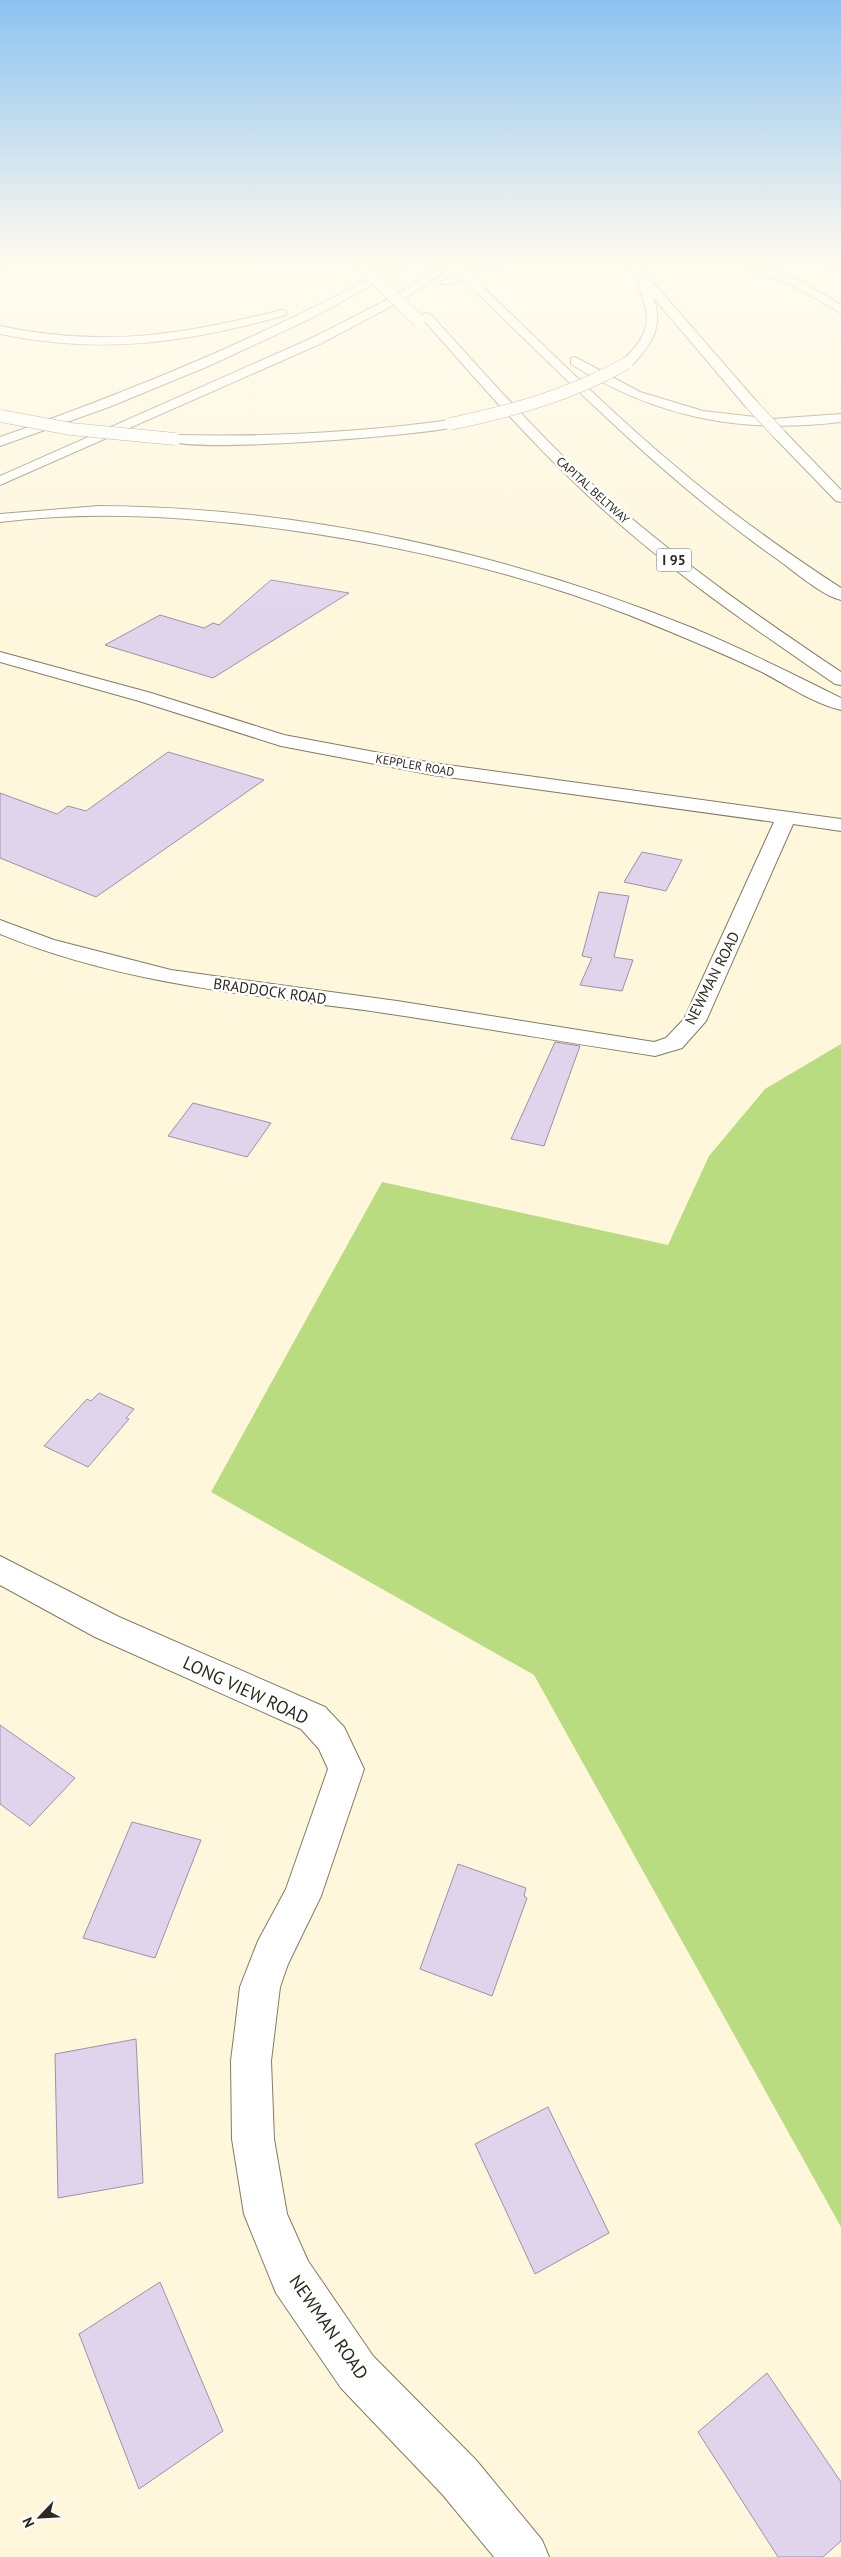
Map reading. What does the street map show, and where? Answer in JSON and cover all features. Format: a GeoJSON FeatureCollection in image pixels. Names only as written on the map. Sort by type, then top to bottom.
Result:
{"type":"FeatureCollection","features":[{"type":"Feature","properties":{"kind":"main road"},"geometry":{"type":"LineString","coordinates":[[0,442],[155,382]]}},
{"type":"Feature","properties":{"kind":"main road"},"geometry":{"type":"LineString","coordinates":[[54,438],[189,382]]}},
{"type":"Feature","properties":{"kind":"main road"},"geometry":{"type":"LineString","coordinates":[[0,481],[223,382]]}},
{"type":"Feature","properties":{"kind":"main road","name":"CAPITAL BELTWAY"},"geometry":{"type":"LineString","coordinates":[[485,382],[585,485],[646,537],[713,590],[841,680]]}},
{"type":"Feature","properties":{"kind":"main road"},"geometry":{"type":"LineString","coordinates":[[576,382],[628,432],[729,517],[841,595]]}},
{"type":"Feature","properties":{"kind":"main road"},"geometry":{"type":"LineString","coordinates":[[0,416],[71,430],[175,440],[289,440],[353,436],[450,424],[489,416],[558,396],[591,382]]}},
{"type":"Feature","properties":{"kind":"main road"},"geometry":{"type":"LineString","coordinates":[[613,382],[638,396],[688,411],[735,419],[787,422],[841,418]]}},
{"type":"Feature","properties":{"kind":"main road"},"geometry":{"type":"LineString","coordinates":[[733,382],[841,498]]}},
{"type":"Feature","properties":{"kind":"main road"},"geometry":{"type":"LineString","coordinates":[[0,429],[66,418]]}},
{"type":"Feature","properties":{"kind":"main road"},"geometry":{"type":"LineString","coordinates":[[0,518],[107,509],[170,511],[310,528],[416,549],[542,581],[626,609],[682,630],[745,658],[841,705]]}},
{"type":"Feature","properties":{"kind":"main road","name":"KEPPLER ROAD"},"geometry":{"type":"LineString","coordinates":[[0,657],[145,697],[282,740],[433,769],[841,825]]}},
{"type":"Feature","properties":{"kind":"main road","name":"NEWMAN ROAD"},"geometry":{"type":"LineString","coordinates":[[546,1030],[624,1046],[654,1049],[674,1043],[694,1020],[786,818]]}},
{"type":"Feature","properties":{"kind":"main road","name":"BRADDOCK ROAD"},"geometry":{"type":"LineString","coordinates":[[0,926],[46,945],[170,977],[546,1030]]}},
{"type":"Feature","properties":{"kind":"main road","name":"LONG VIEW ROAD"},"geometry":{"type":"LineString","coordinates":[[0,1569],[107,1627],[313,1718],[332,1738],[346,1769],[302,1896],[272,1955]]}},
{"type":"Feature","properties":{"kind":"main road","name":"NEWMAN ROAD"},"geometry":{"type":"LineString","coordinates":[[272,1955],[260,1987],[252,2061],[253,2139],[266,2214],[292,2277],[357,2372],[459,2477],[525,2557]]}},
{"type":"Feature","properties":{"kind":"green space"},"geometry":{"type":"Polygon","coordinates":[[[841,1044],[841,2227],[534,1675],[211,1492],[382,1182],[668,1245],[709,1156],[765,1089],[841,1044]]]}},
{"type":"Feature","properties":{"kind":"building"},"geometry":{"type":"Polygon","coordinates":[[[271,580],[349,593],[213,678],[105,645],[160,615],[204,628],[213,623],[219,625],[271,580]]]}},
{"type":"Feature","properties":{"kind":"building"},"geometry":{"type":"Polygon","coordinates":[[[168,752],[264,780],[96,897],[0,858],[0,793],[57,814],[68,806],[86,811],[168,752]]]}},
{"type":"Feature","properties":{"kind":"building"},"geometry":{"type":"Polygon","coordinates":[[[642,852],[682,860],[666,891],[624,882],[642,852]]]}},
{"type":"Feature","properties":{"kind":"building"},"geometry":{"type":"Polygon","coordinates":[[[599,892],[629,896],[614,957],[633,960],[622,991],[580,985],[592,958],[582,956],[599,892]]]}},
{"type":"Feature","properties":{"kind":"building"},"geometry":{"type":"Polygon","coordinates":[[[555,1042],[580,1046],[544,1146],[511,1139],[555,1042]]]}},
{"type":"Feature","properties":{"kind":"building"},"geometry":{"type":"Polygon","coordinates":[[[193,1103],[271,1123],[247,1157],[168,1136],[193,1103]]]}},
{"type":"Feature","properties":{"kind":"building"},"geometry":{"type":"Polygon","coordinates":[[[99,1393],[134,1409],[126,1418],[129,1419],[88,1467],[44,1446],[87,1399],[91,1401],[99,1393]]]}},
{"type":"Feature","properties":{"kind":"building"},"geometry":{"type":"Polygon","coordinates":[[[0,1725],[75,1778],[30,1826],[0,1804],[0,1725]]]}},
{"type":"Feature","properties":{"kind":"building"},"geometry":{"type":"Polygon","coordinates":[[[132,1822],[201,1840],[155,1958],[83,1938],[132,1822]]]}},
{"type":"Feature","properties":{"kind":"building"},"geometry":{"type":"Polygon","coordinates":[[[458,1864],[526,1888],[524,1896],[527,1898],[492,1996],[420,1969],[458,1864]]]}},
{"type":"Feature","properties":{"kind":"building"},"geometry":{"type":"Polygon","coordinates":[[[136,2039],[143,2183],[58,2198],[55,2054],[136,2039]]]}},
{"type":"Feature","properties":{"kind":"building"},"geometry":{"type":"Polygon","coordinates":[[[548,2107],[609,2233],[535,2274],[475,2144],[548,2107]]]}},
{"type":"Feature","properties":{"kind":"building"},"geometry":{"type":"Polygon","coordinates":[[[160,2282],[223,2431],[139,2489],[79,2334],[160,2282]]]}},
{"type":"Feature","properties":{"kind":"building"},"geometry":{"type":"Polygon","coordinates":[[[767,2373],[841,2482],[841,2541],[823,2557],[778,2557],[698,2432],[767,2373]]]}}]}
